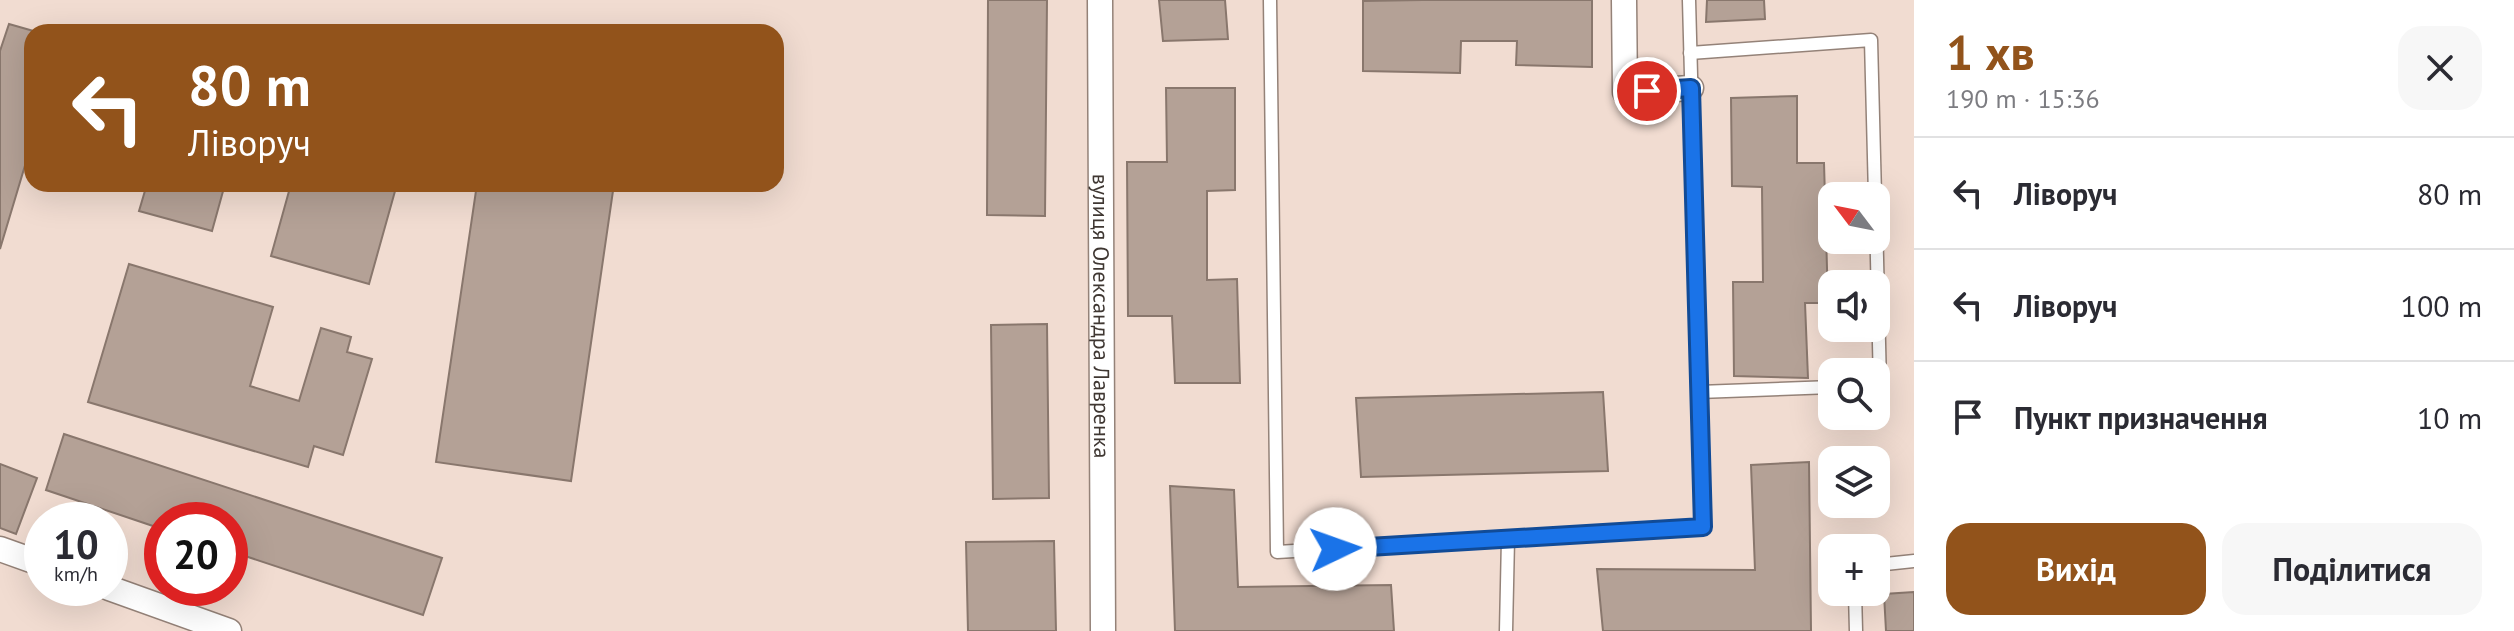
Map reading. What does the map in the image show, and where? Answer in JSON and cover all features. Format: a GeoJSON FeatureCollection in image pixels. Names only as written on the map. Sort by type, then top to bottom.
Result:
{"type":"FeatureCollection","features":[{"type":"Feature","properties":{"kind":"street","name":"вулиця Олександра Лавренка"},"geometry":{"type":"LineString","coordinates":[[1100,0],[1103,631]]}},
{"type":"Feature","properties":{"kind":"street"},"geometry":{"type":"LineString","coordinates":[[1624,0],[1625,92],[1691,88]]}},
{"type":"Feature","properties":{"kind":"street"},"geometry":{"type":"LineString","coordinates":[[0,549],[24,558]]}},
{"type":"Feature","properties":{"kind":"street"},"geometry":{"type":"LineString","coordinates":[[128,595],[229,631]]}},
{"type":"Feature","properties":{"kind":"lane"},"geometry":{"type":"LineString","coordinates":[[1270,0],[1277,552],[1703,527],[1689,0]]}},
{"type":"Feature","properties":{"kind":"lane"},"geometry":{"type":"LineString","coordinates":[[1690,53],[1871,40],[1875,182]]}},
{"type":"Feature","properties":{"kind":"lane"},"geometry":{"type":"LineString","coordinates":[[1877,254],[1879,358]]}},
{"type":"Feature","properties":{"kind":"lane"},"geometry":{"type":"LineString","coordinates":[[1699,392],[1818,388]]}},
{"type":"Feature","properties":{"kind":"lane"},"geometry":{"type":"LineString","coordinates":[[1506,631],[1508,539]]}},
{"type":"Feature","properties":{"kind":"lane"},"geometry":{"type":"LineString","coordinates":[[1890,564],[1914,561]]}},
{"type":"Feature","properties":{"kind":"lane"},"geometry":{"type":"LineString","coordinates":[[1855,606],[1856,631]]}},
{"type":"Feature","properties":{"kind":"building"},"geometry":{"type":"Polygon","coordinates":[[[988,0],[1047,0],[1045,216],[987,215],[988,0]]]}},
{"type":"Feature","properties":{"kind":"building"},"geometry":{"type":"Polygon","coordinates":[[[1159,0],[1225,0],[1228,39],[1163,41],[1159,0]]]}},
{"type":"Feature","properties":{"kind":"building"},"geometry":{"type":"Polygon","coordinates":[[[1592,0],[1592,67],[1516,65],[1517,41],[1461,41],[1460,73],[1363,71],[1363,1],[1592,0]]]}},
{"type":"Feature","properties":{"kind":"building"},"geometry":{"type":"Polygon","coordinates":[[[1707,0],[1764,0],[1765,19],[1706,22],[1707,0]]]}},
{"type":"Feature","properties":{"kind":"building"},"geometry":{"type":"Polygon","coordinates":[[[9,24],[24,28],[24,169],[0,249],[0,51],[9,24]]]}},
{"type":"Feature","properties":{"kind":"building"},"geometry":{"type":"Polygon","coordinates":[[[1166,88],[1235,88],[1235,190],[1207,191],[1207,280],[1237,279],[1240,383],[1175,383],[1172,316],[1128,316],[1127,162],[1167,162],[1166,88]]]}},
{"type":"Feature","properties":{"kind":"building"},"geometry":{"type":"Polygon","coordinates":[[[1797,96],[1797,163],[1824,163],[1825,182],[1818,182],[1818,254],[1827,254],[1827,270],[1818,270],[1818,303],[1805,303],[1808,378],[1734,376],[1733,282],[1763,282],[1762,187],[1732,186],[1731,98],[1797,96]]]}},
{"type":"Feature","properties":{"kind":"building"},"geometry":{"type":"Polygon","coordinates":[[[145,192],[223,192],[212,231],[139,211],[145,192]]]}},
{"type":"Feature","properties":{"kind":"building"},"geometry":{"type":"Polygon","coordinates":[[[289,192],[395,192],[369,284],[271,256],[289,192]]]}},
{"type":"Feature","properties":{"kind":"building"},"geometry":{"type":"Polygon","coordinates":[[[476,192],[613,192],[571,481],[436,462],[476,192]]]}},
{"type":"Feature","properties":{"kind":"building"},"geometry":{"type":"Polygon","coordinates":[[[129,264],[273,307],[250,386],[299,401],[321,328],[351,337],[347,352],[372,359],[343,455],[314,446],[308,467],[88,402],[129,264]]]}},
{"type":"Feature","properties":{"kind":"building"},"geometry":{"type":"Polygon","coordinates":[[[1047,324],[1049,498],[993,499],[991,325],[1047,324]]]}},
{"type":"Feature","properties":{"kind":"building"},"geometry":{"type":"Polygon","coordinates":[[[1603,392],[1608,471],[1361,477],[1356,398],[1603,392]]]}},
{"type":"Feature","properties":{"kind":"building"},"geometry":{"type":"Polygon","coordinates":[[[64,434],[442,558],[423,615],[248,557],[248,502],[144,502],[144,523],[128,518],[128,502],[82,502],[46,490],[64,434]]]}},
{"type":"Feature","properties":{"kind":"building"},"geometry":{"type":"Polygon","coordinates":[[[1809,462],[1811,631],[1603,631],[1597,569],[1755,570],[1751,465],[1809,462]]]}},
{"type":"Feature","properties":{"kind":"building"},"geometry":{"type":"Polygon","coordinates":[[[0,464],[37,478],[28,502],[24,502],[24,513],[16,534],[0,528],[0,464]]]}},
{"type":"Feature","properties":{"kind":"building"},"geometry":{"type":"Polygon","coordinates":[[[1170,486],[1234,490],[1238,587],[1391,585],[1394,631],[1175,631],[1170,486]]]}},
{"type":"Feature","properties":{"kind":"building"},"geometry":{"type":"Polygon","coordinates":[[[1054,541],[1056,631],[968,631],[966,542],[1054,541]]]}},
{"type":"Feature","properties":{"kind":"building"},"geometry":{"type":"Polygon","coordinates":[[[1914,592],[1914,631],[1886,631],[1885,606],[1890,606],[1890,594],[1914,592]]]}},
{"type":"Feature","properties":{"kind":"route"},"geometry":{"type":"LineString","coordinates":[[1335,549],[1703,527],[1691,88],[1647,91]]}}]}
